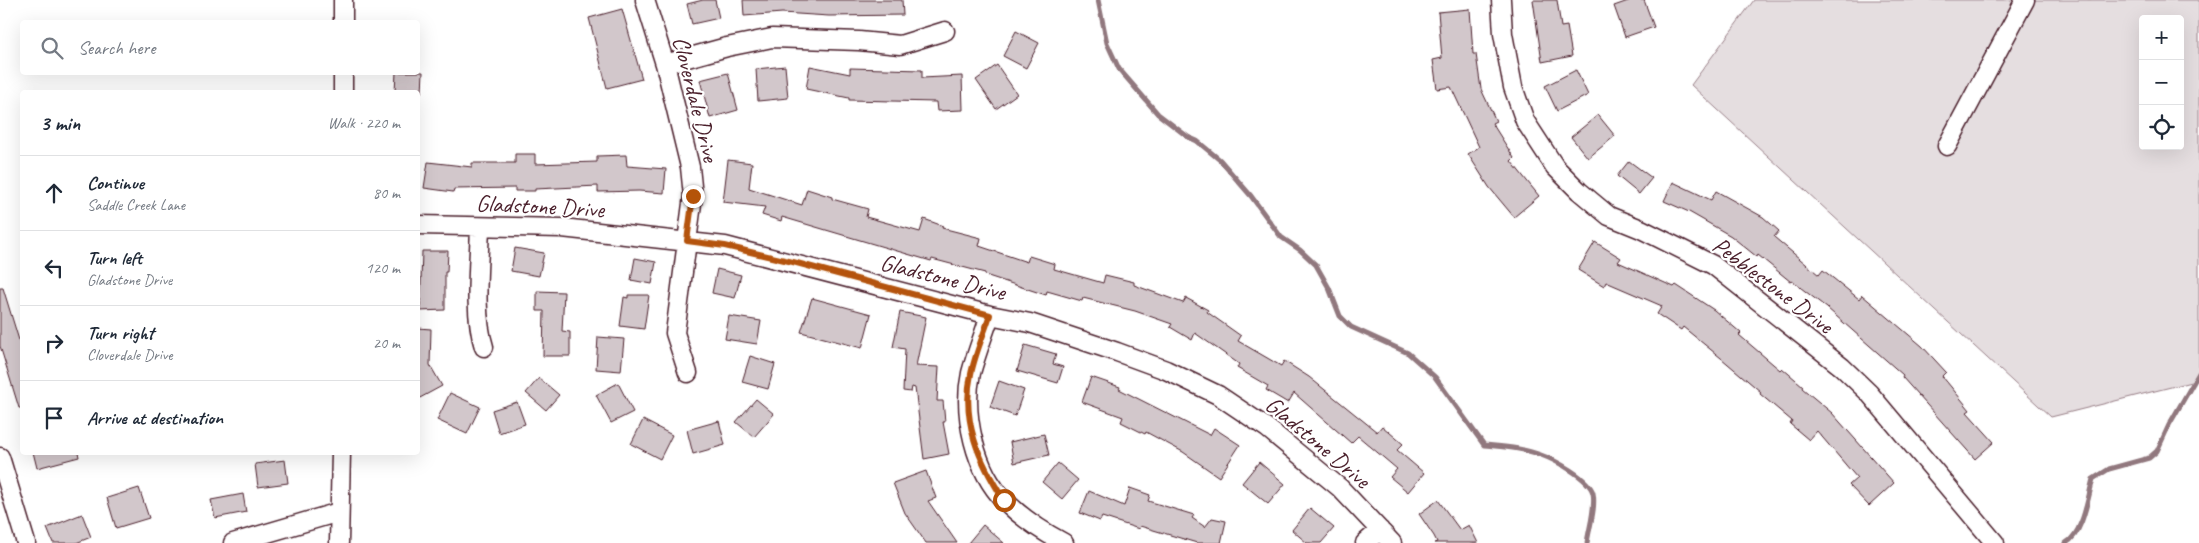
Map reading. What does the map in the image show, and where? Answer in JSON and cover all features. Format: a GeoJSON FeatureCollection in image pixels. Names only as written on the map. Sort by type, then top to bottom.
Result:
{"type":"FeatureCollection","features":[{"type":"Feature","properties":{"kind":"street"},"geometry":{"type":"LineString","coordinates":[[343,0],[343,20]]}},
{"type":"Feature","properties":{"kind":"street","name":"Cloverdale Drive"},"geometry":{"type":"LineString","coordinates":[[645,0],[665,64],[690,167],[693,196],[675,334],[688,373]]}},
{"type":"Feature","properties":{"kind":"street","name":"Pebblestone Drive"},"geometry":{"type":"LineString","coordinates":[[1501,0],[1503,34],[1513,87],[1525,121],[1537,143],[1556,167],[1579,191],[1609,216],[1641,229],[1713,265],[1842,367],[1869,393],[1995,543]]}},
{"type":"Feature","properties":{"kind":"street"},"geometry":{"type":"LineString","coordinates":[[1947,146],[2025,0]]}},
{"type":"Feature","properties":{"kind":"street"},"geometry":{"type":"LineString","coordinates":[[665,64],[727,46],[772,38],[859,41],[900,45],[945,31]]}},
{"type":"Feature","properties":{"kind":"street"},"geometry":{"type":"LineString","coordinates":[[343,75],[343,90]]}},
{"type":"Feature","properties":{"kind":"street","name":"Gladstone Drive"},"geometry":{"type":"LineString","coordinates":[[420,225],[562,228],[725,246],[793,262],[990,315],[1030,323],[1166,370],[1218,395],[1267,428],[1340,488],[1386,536]]}},
{"type":"Feature","properties":{"kind":"street"},"geometry":{"type":"LineString","coordinates":[[480,227],[478,315],[484,347]]}},
{"type":"Feature","properties":{"kind":"street"},"geometry":{"type":"LineString","coordinates":[[990,315],[971,374],[968,414],[974,442],[986,473],[1004,500],[1027,520],[1064,543]]}},
{"type":"Feature","properties":{"kind":"street"},"geometry":{"type":"LineString","coordinates":[[339,543],[342,455]]}},
{"type":"Feature","properties":{"kind":"street"},"geometry":{"type":"LineString","coordinates":[[0,457],[26,543]]}},
{"type":"Feature","properties":{"kind":"street"},"geometry":{"type":"LineString","coordinates":[[233,543],[339,512]]}},
{"type":"Feature","properties":{"kind":"street"},"geometry":{"type":"LineString","coordinates":[[1365,543],[1386,536]]}},
{"type":"Feature","properties":{"kind":"shaded area"},"geometry":{"type":"Polygon","coordinates":[[[1754,0],[2199,0],[2199,380],[2051,417],[1691,85],[1754,0]]]}},
{"type":"Feature","properties":{"kind":"building"},"geometry":{"type":"Polygon","coordinates":[[[703,0],[715,0],[719,18],[692,24],[687,4],[703,0]]]}},
{"type":"Feature","properties":{"kind":"building"},"geometry":{"type":"Polygon","coordinates":[[[743,0],[902,0],[903,15],[829,16],[782,13],[744,16],[743,0]]]}},
{"type":"Feature","properties":{"kind":"building"},"geometry":{"type":"Polygon","coordinates":[[[1533,0],[1557,0],[1561,27],[1567,26],[1572,56],[1542,62],[1533,0]]]}},
{"type":"Feature","properties":{"kind":"building"},"geometry":{"type":"Polygon","coordinates":[[[1631,0],[1644,0],[1654,27],[1625,37],[1614,6],[1631,0]]]}},
{"type":"Feature","properties":{"kind":"building"},"geometry":{"type":"Polygon","coordinates":[[[622,9],[642,79],[607,88],[589,18],[622,9]]]}},
{"type":"Feature","properties":{"kind":"building"},"geometry":{"type":"Polygon","coordinates":[[[1470,9],[1473,54],[1476,54],[1481,89],[1496,121],[1492,123],[1514,158],[1511,161],[1539,196],[1514,217],[1489,187],[1468,154],[1479,147],[1451,87],[1437,89],[1433,60],[1442,58],[1438,12],[1470,9]]]}},
{"type":"Feature","properties":{"kind":"building"},"geometry":{"type":"Polygon","coordinates":[[[1016,31],[1039,43],[1026,68],[1003,56],[1016,31]]]}},
{"type":"Feature","properties":{"kind":"building"},"geometry":{"type":"Polygon","coordinates":[[[997,65],[1017,94],[996,109],[976,80],[997,65]]]}},
{"type":"Feature","properties":{"kind":"building"},"geometry":{"type":"Polygon","coordinates":[[[785,66],[788,98],[758,101],[756,69],[785,66]]]}},
{"type":"Feature","properties":{"kind":"building"},"geometry":{"type":"Polygon","coordinates":[[[810,66],[850,74],[850,68],[922,70],[922,78],[962,76],[963,110],[937,111],[936,102],[849,100],[849,98],[806,89],[810,66]]]}},
{"type":"Feature","properties":{"kind":"building"},"geometry":{"type":"Polygon","coordinates":[[[1576,70],[1588,95],[1557,111],[1545,86],[1576,70]]]}},
{"type":"Feature","properties":{"kind":"building"},"geometry":{"type":"Polygon","coordinates":[[[420,72],[423,72],[422,92],[420,90],[395,90],[396,75],[420,75],[420,72]]]}},
{"type":"Feature","properties":{"kind":"building"},"geometry":{"type":"Polygon","coordinates":[[[728,73],[738,110],[710,118],[700,80],[728,73]]]}},
{"type":"Feature","properties":{"kind":"building"},"geometry":{"type":"Polygon","coordinates":[[[1598,115],[1615,136],[1588,158],[1571,137],[1598,115]]]}},
{"type":"Feature","properties":{"kind":"building"},"geometry":{"type":"Polygon","coordinates":[[[515,154],[535,154],[535,164],[597,162],[597,156],[626,155],[627,166],[666,169],[664,193],[639,191],[598,192],[598,186],[535,189],[535,191],[515,191],[515,188],[454,189],[453,192],[424,188],[428,162],[472,167],[472,163],[515,163],[515,154]]]}},
{"type":"Feature","properties":{"kind":"building"},"geometry":{"type":"Polygon","coordinates":[[[728,160],[752,163],[749,188],[802,205],[807,189],[832,197],[832,199],[868,209],[866,217],[920,232],[924,219],[943,226],[942,228],[981,238],[979,246],[1027,262],[1029,256],[1055,264],[1054,269],[1103,283],[1105,275],[1134,282],[1134,285],[1183,303],[1186,298],[1208,310],[1207,312],[1241,336],[1238,341],[1281,366],[1284,361],[1309,377],[1377,432],[1382,426],[1403,444],[1397,450],[1424,473],[1408,492],[1390,477],[1397,469],[1358,436],[1351,443],[1294,393],[1288,403],[1266,390],[1268,386],[1237,368],[1239,364],[1195,333],[1192,340],[1170,327],[1172,324],[1135,311],[1083,298],[1082,301],[1047,291],[1046,295],[985,275],[985,273],[932,259],[931,261],[782,217],[781,221],[762,215],[765,207],[723,202],[728,160]]]}},
{"type":"Feature","properties":{"kind":"building"},"geometry":{"type":"Polygon","coordinates":[[[1629,161],[1652,178],[1639,194],[1617,176],[1629,161]]]}},
{"type":"Feature","properties":{"kind":"building"},"geometry":{"type":"Polygon","coordinates":[[[1673,182],[1711,200],[1716,191],[1763,217],[1779,231],[1774,237],[1819,275],[1823,270],[1859,299],[1862,295],[1922,346],[1946,372],[1942,376],[1970,410],[1967,412],[1994,442],[1975,459],[1902,377],[1903,375],[1827,308],[1731,236],[1689,212],[1664,201],[1673,182]]]}},
{"type":"Feature","properties":{"kind":"building"},"geometry":{"type":"Polygon","coordinates":[[[1595,242],[1621,258],[1618,262],[1674,287],[1676,285],[1714,310],[1741,333],[1739,335],[1780,370],[1782,368],[1832,413],[1894,483],[1869,506],[1849,485],[1857,478],[1817,431],[1809,440],[1790,424],[1792,421],[1760,394],[1761,392],[1721,358],[1683,327],[1681,330],[1657,314],[1662,306],[1606,282],[1604,286],[1578,270],[1595,242]]]}},
{"type":"Feature","properties":{"kind":"building"},"geometry":{"type":"Polygon","coordinates":[[[515,248],[544,253],[539,276],[511,271],[515,248]]]}},
{"type":"Feature","properties":{"kind":"building"},"geometry":{"type":"Polygon","coordinates":[[[422,251],[448,251],[447,272],[445,272],[445,310],[420,311],[422,251]]]}},
{"type":"Feature","properties":{"kind":"building"},"geometry":{"type":"Polygon","coordinates":[[[635,258],[656,262],[652,284],[631,280],[635,258]]]}},
{"type":"Feature","properties":{"kind":"building"},"geometry":{"type":"Polygon","coordinates":[[[717,269],[741,275],[735,298],[712,293],[717,269]]]}},
{"type":"Feature","properties":{"kind":"building"},"geometry":{"type":"Polygon","coordinates":[[[0,288],[3,288],[20,343],[20,408],[19,408],[0,346],[0,288]]]}},
{"type":"Feature","properties":{"kind":"building"},"geometry":{"type":"Polygon","coordinates":[[[537,291],[564,292],[562,331],[570,332],[570,356],[543,356],[544,311],[537,311],[537,291]]]}},
{"type":"Feature","properties":{"kind":"building"},"geometry":{"type":"Polygon","coordinates":[[[628,295],[649,295],[644,329],[620,326],[624,297],[628,298],[628,295]]]}},
{"type":"Feature","properties":{"kind":"building"},"geometry":{"type":"Polygon","coordinates":[[[812,298],[871,314],[862,348],[801,332],[812,298]]]}},
{"type":"Feature","properties":{"kind":"building"},"geometry":{"type":"Polygon","coordinates":[[[900,312],[926,317],[916,366],[939,367],[937,401],[943,401],[945,422],[943,422],[949,454],[924,459],[915,388],[912,387],[911,392],[903,391],[905,349],[893,347],[900,312]]]}},
{"type":"Feature","properties":{"kind":"building"},"geometry":{"type":"Polygon","coordinates":[[[729,316],[761,321],[757,344],[725,339],[729,316]]]}},
{"type":"Feature","properties":{"kind":"building"},"geometry":{"type":"Polygon","coordinates":[[[420,328],[431,329],[430,365],[442,386],[420,398],[420,328]]]}},
{"type":"Feature","properties":{"kind":"building"},"geometry":{"type":"Polygon","coordinates":[[[598,337],[624,339],[621,371],[596,369],[598,337]]]}},
{"type":"Feature","properties":{"kind":"building"},"geometry":{"type":"Polygon","coordinates":[[[1025,345],[1056,354],[1053,364],[1063,367],[1058,383],[1017,371],[1025,345]]]}},
{"type":"Feature","properties":{"kind":"building"},"geometry":{"type":"Polygon","coordinates":[[[750,356],[775,364],[768,389],[742,382],[750,356]]]}},
{"type":"Feature","properties":{"kind":"building"},"geometry":{"type":"Polygon","coordinates":[[[1091,377],[1120,387],[1119,389],[1210,435],[1214,428],[1240,445],[1219,477],[1183,452],[1146,432],[1145,434],[1121,422],[1123,417],[1082,402],[1091,377]]]}},
{"type":"Feature","properties":{"kind":"building"},"geometry":{"type":"Polygon","coordinates":[[[539,378],[559,395],[546,410],[526,393],[539,378]]]}},
{"type":"Feature","properties":{"kind":"building"},"geometry":{"type":"Polygon","coordinates":[[[999,381],[1024,390],[1015,416],[990,407],[999,381]]]}},
{"type":"Feature","properties":{"kind":"building"},"geometry":{"type":"Polygon","coordinates":[[[618,383],[633,412],[611,423],[596,395],[618,383]]]}},
{"type":"Feature","properties":{"kind":"building"},"geometry":{"type":"Polygon","coordinates":[[[450,393],[480,407],[467,434],[437,420],[450,393]]]}},
{"type":"Feature","properties":{"kind":"building"},"geometry":{"type":"Polygon","coordinates":[[[756,399],[774,414],[754,437],[736,422],[756,399]]]}},
{"type":"Feature","properties":{"kind":"building"},"geometry":{"type":"Polygon","coordinates":[[[517,402],[525,424],[499,433],[492,410],[517,402]]]}},
{"type":"Feature","properties":{"kind":"building"},"geometry":{"type":"Polygon","coordinates":[[[643,420],[672,435],[660,459],[631,444],[643,420]]]}},
{"type":"Feature","properties":{"kind":"building"},"geometry":{"type":"Polygon","coordinates":[[[719,421],[725,445],[693,454],[687,430],[719,421]]]}},
{"type":"Feature","properties":{"kind":"building"},"geometry":{"type":"Polygon","coordinates":[[[1044,434],[1049,455],[1014,463],[1010,442],[1044,434]]]}},
{"type":"Feature","properties":{"kind":"building"},"geometry":{"type":"Polygon","coordinates":[[[34,455],[79,455],[79,457],[37,468],[34,455]]]}},
{"type":"Feature","properties":{"kind":"building"},"geometry":{"type":"Polygon","coordinates":[[[285,460],[288,483],[258,487],[255,464],[285,460]]]}},
{"type":"Feature","properties":{"kind":"building"},"geometry":{"type":"Polygon","coordinates":[[[1259,462],[1285,484],[1268,504],[1242,483],[1259,462]]]}},
{"type":"Feature","properties":{"kind":"building"},"geometry":{"type":"Polygon","coordinates":[[[1058,463],[1078,480],[1062,499],[1042,482],[1058,463]]]}},
{"type":"Feature","properties":{"kind":"building"},"geometry":{"type":"Polygon","coordinates":[[[926,471],[936,498],[928,501],[957,543],[926,543],[905,513],[893,483],[926,471]]]}},
{"type":"Feature","properties":{"kind":"building"},"geometry":{"type":"Polygon","coordinates":[[[139,488],[149,518],[116,528],[107,498],[139,488]]]}},
{"type":"Feature","properties":{"kind":"building"},"geometry":{"type":"Polygon","coordinates":[[[1130,488],[1150,495],[1148,501],[1194,515],[1192,518],[1205,527],[1212,518],[1226,521],[1221,543],[1197,543],[1140,526],[1139,529],[1102,517],[1100,521],[1080,513],[1089,491],[1124,506],[1130,488]]]}},
{"type":"Feature","properties":{"kind":"building"},"geometry":{"type":"Polygon","coordinates":[[[243,494],[246,512],[215,518],[211,500],[243,494]]]}},
{"type":"Feature","properties":{"kind":"building"},"geometry":{"type":"Polygon","coordinates":[[[1438,500],[1460,530],[1469,525],[1478,543],[1434,543],[1437,542],[1434,536],[1419,514],[1438,500]]]}},
{"type":"Feature","properties":{"kind":"building"},"geometry":{"type":"Polygon","coordinates":[[[1310,508],[1334,528],[1321,543],[1307,543],[1292,530],[1310,508]]]}},
{"type":"Feature","properties":{"kind":"building"},"geometry":{"type":"Polygon","coordinates":[[[82,514],[91,537],[76,543],[53,543],[47,528],[82,514]]]}},
{"type":"Feature","properties":{"kind":"building"},"geometry":{"type":"Polygon","coordinates":[[[983,525],[1004,543],[968,543],[983,525]]]}},
{"type":"Feature","properties":{"kind":"waterway"},"geometry":{"type":"LineString","coordinates":[[1098,0],[1107,43],[1119,69],[1158,114],[1188,137],[1197,141],[1220,160],[1251,196],[1281,237],[1300,250],[1316,265],[1329,288],[1340,316],[1351,327],[1408,353],[1435,377],[1484,445],[1520,449],[1541,455],[1563,465],[1585,481],[1590,487],[1594,499],[1587,543]]}},
{"type":"Feature","properties":{"kind":"waterway"},"geometry":{"type":"LineString","coordinates":[[2066,543],[2077,532],[2081,524],[2093,479],[2109,469],[2149,458],[2157,451],[2169,425],[2199,373]]}},
{"type":"Feature","properties":{"kind":"route"},"geometry":{"type":"LineString","coordinates":[[693,196],[687,241],[725,246],[793,262],[990,315],[971,374],[968,414],[974,442],[986,473],[1004,500]]}}]}
